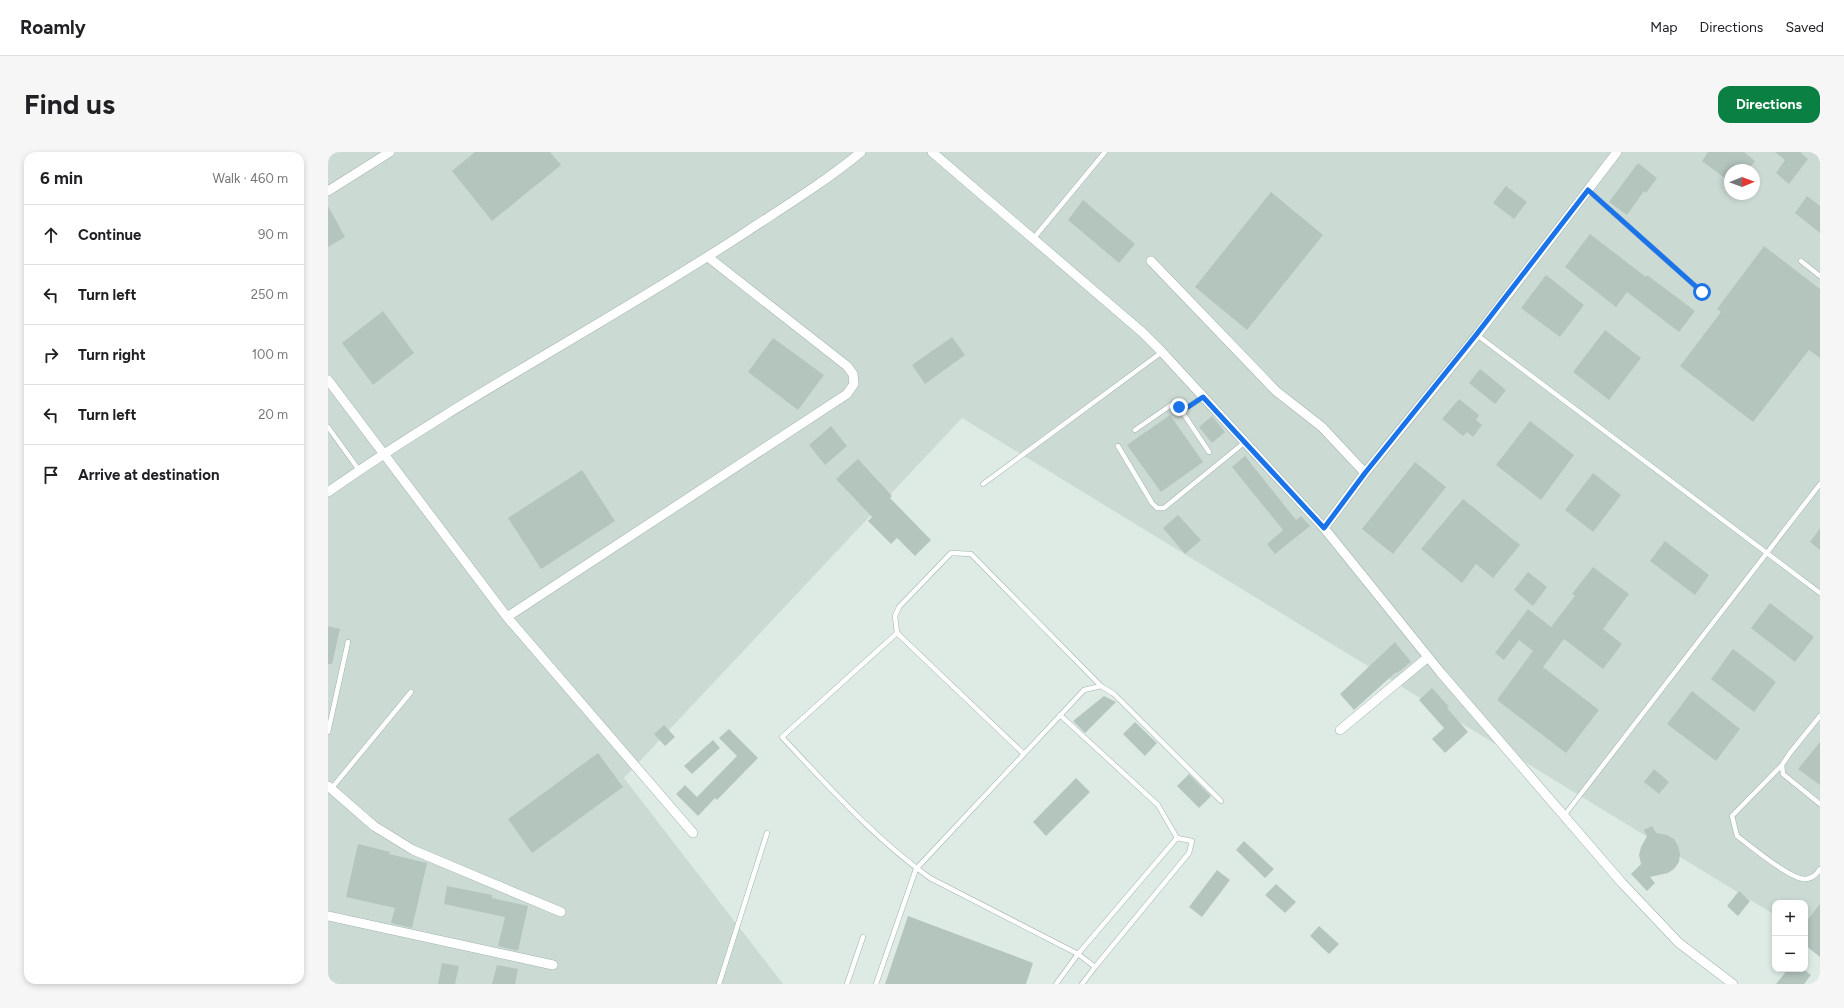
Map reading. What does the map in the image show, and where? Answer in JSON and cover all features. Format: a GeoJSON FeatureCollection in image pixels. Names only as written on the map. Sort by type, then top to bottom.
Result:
{"type":"FeatureCollection","features":[{"type":"Feature","properties":{"kind":"street"},"geometry":{"type":"LineString","coordinates":[[328,191],[390,152]]}},
{"type":"Feature","properties":{"kind":"street"},"geometry":{"type":"LineString","coordinates":[[328,492],[383,453],[708,257],[833,174],[861,152]]}},
{"type":"Feature","properties":{"kind":"street"},"geometry":{"type":"LineString","coordinates":[[932,152],[1142,332],[1162,352],[1324,528],[1428,657],[1563,817],[1622,883],[1679,943],[1734,984]]}},
{"type":"Feature","properties":{"kind":"street"},"geometry":{"type":"LineString","coordinates":[[1324,528],[1365,473],[1476,335],[1617,152]]}},
{"type":"Feature","properties":{"kind":"street"},"geometry":{"type":"LineString","coordinates":[[507,617],[847,394],[854,384],[853,374],[847,366],[708,257]]}},
{"type":"Feature","properties":{"kind":"street"},"geometry":{"type":"LineString","coordinates":[[1151,261],[1276,391],[1322,427],[1365,473]]}},
{"type":"Feature","properties":{"kind":"street"},"geometry":{"type":"LineString","coordinates":[[328,380],[507,617],[693,833]]}},
{"type":"Feature","properties":{"kind":"street"},"geometry":{"type":"LineString","coordinates":[[1340,730],[1428,657]]}},
{"type":"Feature","properties":{"kind":"street"},"geometry":{"type":"LineString","coordinates":[[330,787],[374,826],[413,850],[561,912]]}},
{"type":"Feature","properties":{"kind":"street"},"geometry":{"type":"LineString","coordinates":[[328,916],[553,964]]}},
{"type":"Feature","properties":{"kind":"lane"},"geometry":{"type":"LineString","coordinates":[[1033,239],[1105,152]]}},
{"type":"Feature","properties":{"kind":"lane"},"geometry":{"type":"LineString","coordinates":[[1588,190],[1702,292]]}},
{"type":"Feature","properties":{"kind":"lane"},"geometry":{"type":"LineString","coordinates":[[1801,261],[1820,276]]}},
{"type":"Feature","properties":{"kind":"lane"},"geometry":{"type":"LineString","coordinates":[[1476,335],[1820,593]]}},
{"type":"Feature","properties":{"kind":"lane"},"geometry":{"type":"LineString","coordinates":[[983,484],[1162,352]]}},
{"type":"Feature","properties":{"kind":"lane"},"geometry":{"type":"LineString","coordinates":[[1182,411],[1203,397]]}},
{"type":"Feature","properties":{"kind":"lane"},"geometry":{"type":"LineString","coordinates":[[1134,430],[1172,404],[1177,404],[1209,452]]}},
{"type":"Feature","properties":{"kind":"lane"},"geometry":{"type":"LineString","coordinates":[[328,427],[359,470]]}},
{"type":"Feature","properties":{"kind":"lane"},"geometry":{"type":"LineString","coordinates":[[1118,446],[1152,503],[1157,508],[1164,508],[1245,442]]}},
{"type":"Feature","properties":{"kind":"lane"},"geometry":{"type":"LineString","coordinates":[[1563,817],[1820,484]]}},
{"type":"Feature","properties":{"kind":"lane"},"geometry":{"type":"LineString","coordinates":[[1024,754],[896,633],[895,616],[899,607],[952,553],[971,554],[1101,686],[1114,694],[1221,801]]}},
{"type":"Feature","properties":{"kind":"lane"},"geometry":{"type":"LineString","coordinates":[[896,633],[782,737],[858,818],[916,869],[930,878],[1078,954],[1095,967]]}},
{"type":"Feature","properties":{"kind":"lane"},"geometry":{"type":"LineString","coordinates":[[328,732],[348,642]]}},
{"type":"Feature","properties":{"kind":"lane"},"geometry":{"type":"LineString","coordinates":[[876,984],[916,869],[1084,690],[1101,686]]}},
{"type":"Feature","properties":{"kind":"lane"},"geometry":{"type":"LineString","coordinates":[[330,787],[411,692]]}},
{"type":"Feature","properties":{"kind":"lane"},"geometry":{"type":"LineString","coordinates":[[1060,715],[1158,805],[1177,838],[1192,841],[1189,854],[1082,984]]}},
{"type":"Feature","properties":{"kind":"lane"},"geometry":{"type":"LineString","coordinates":[[1820,716],[1782,765],[1732,816],[1734,829],[1737,836],[1794,877],[1807,879],[1816,874],[1820,869]]}},
{"type":"Feature","properties":{"kind":"lane"},"geometry":{"type":"LineString","coordinates":[[1782,765],[1783,774],[1820,804]]}},
{"type":"Feature","properties":{"kind":"lane"},"geometry":{"type":"LineString","coordinates":[[719,984],[768,833]]}},
{"type":"Feature","properties":{"kind":"lane"},"geometry":{"type":"LineString","coordinates":[[1056,984],[1078,954],[1177,838]]}},
{"type":"Feature","properties":{"kind":"lane"},"geometry":{"type":"LineString","coordinates":[[848,984],[863,936]]}},
{"type":"Feature","properties":{"kind":"shaded area"},"geometry":{"type":"Polygon","coordinates":[[[328,152],[1820,152],[1820,943],[1808,935],[1808,900],[1772,900],[1772,913],[962,418],[624,778],[783,984],[328,984],[328,152]]]}},
{"type":"Feature","properties":{"kind":"building"},"geometry":{"type":"Polygon","coordinates":[[[475,152],[550,152],[561,165],[492,221],[452,171],[475,152]]]}},
{"type":"Feature","properties":{"kind":"building"},"geometry":{"type":"Polygon","coordinates":[[[1708,152],[1744,152],[1755,161],[1753,164],[1724,164],[1724,178],[1702,161],[1708,152]]]}},
{"type":"Feature","properties":{"kind":"building"},"geometry":{"type":"Polygon","coordinates":[[[1775,152],[1800,152],[1808,159],[1789,184],[1776,173],[1785,160],[1775,152]]]}},
{"type":"Feature","properties":{"kind":"building"},"geometry":{"type":"Polygon","coordinates":[[[1638,163],[1657,178],[1646,193],[1644,191],[1627,215],[1609,202],[1638,163]]]}},
{"type":"Feature","properties":{"kind":"building"},"geometry":{"type":"Polygon","coordinates":[[[1506,186],[1527,202],[1514,219],[1493,203],[1506,186]]]}},
{"type":"Feature","properties":{"kind":"building"},"geometry":{"type":"Polygon","coordinates":[[[1271,192],[1323,235],[1247,330],[1195,287],[1271,192]]]}},
{"type":"Feature","properties":{"kind":"building"},"geometry":{"type":"Polygon","coordinates":[[[1807,196],[1820,206],[1820,233],[1795,213],[1807,196]]]}},
{"type":"Feature","properties":{"kind":"building"},"geometry":{"type":"Polygon","coordinates":[[[1083,200],[1135,244],[1119,263],[1068,220],[1083,200]]]}},
{"type":"Feature","properties":{"kind":"building"},"geometry":{"type":"Polygon","coordinates":[[[328,206],[345,237],[328,247],[328,206]]]}},
{"type":"Feature","properties":{"kind":"building"},"geometry":{"type":"Polygon","coordinates":[[[1590,234],[1646,277],[1647,275],[1695,311],[1679,332],[1627,292],[1616,307],[1565,267],[1590,234]]]}},
{"type":"Feature","properties":{"kind":"building"},"geometry":{"type":"Polygon","coordinates":[[[1764,246],[1820,289],[1820,358],[1809,350],[1753,422],[1680,366],[1721,312],[1717,309],[1764,246]]]}},
{"type":"Feature","properties":{"kind":"building"},"geometry":{"type":"Polygon","coordinates":[[[1546,275],[1584,305],[1560,337],[1521,308],[1546,275]]]}},
{"type":"Feature","properties":{"kind":"building"},"geometry":{"type":"Polygon","coordinates":[[[383,311],[414,353],[373,385],[342,343],[383,311]]]}},
{"type":"Feature","properties":{"kind":"building"},"geometry":{"type":"Polygon","coordinates":[[[1605,330],[1641,358],[1609,400],[1573,372],[1605,330]]]}},
{"type":"Feature","properties":{"kind":"building"},"geometry":{"type":"Polygon","coordinates":[[[952,337],[965,355],[925,384],[912,365],[952,337]]]}},
{"type":"Feature","properties":{"kind":"building"},"geometry":{"type":"Polygon","coordinates":[[[773,338],[824,375],[798,410],[748,372],[773,338]]]}},
{"type":"Feature","properties":{"kind":"building"},"geometry":{"type":"Polygon","coordinates":[[[1480,369],[1506,390],[1495,404],[1469,383],[1480,369]]]}},
{"type":"Feature","properties":{"kind":"building"},"geometry":{"type":"Polygon","coordinates":[[[1459,399],[1479,415],[1476,420],[1482,425],[1473,437],[1467,432],[1463,436],[1442,419],[1459,399]]]}},
{"type":"Feature","properties":{"kind":"building"},"geometry":{"type":"Polygon","coordinates":[[[1170,415],[1203,462],[1161,492],[1127,445],[1170,415]]]}},
{"type":"Feature","properties":{"kind":"building"},"geometry":{"type":"Polygon","coordinates":[[[1212,416],[1225,432],[1212,443],[1199,427],[1212,416]]]}},
{"type":"Feature","properties":{"kind":"building"},"geometry":{"type":"Polygon","coordinates":[[[1530,421],[1574,455],[1541,500],[1496,465],[1530,421]]]}},
{"type":"Feature","properties":{"kind":"building"},"geometry":{"type":"Polygon","coordinates":[[[831,426],[847,446],[825,465],[809,445],[831,426]]]}},
{"type":"Feature","properties":{"kind":"building"},"geometry":{"type":"Polygon","coordinates":[[[1245,456],[1296,520],[1301,516],[1310,526],[1275,554],[1267,544],[1283,530],[1232,467],[1245,456]]]}},
{"type":"Feature","properties":{"kind":"building"},"geometry":{"type":"Polygon","coordinates":[[[858,459],[892,496],[890,498],[931,540],[915,556],[897,538],[891,544],[868,521],[872,517],[836,479],[858,459]]]}},
{"type":"Feature","properties":{"kind":"building"},"geometry":{"type":"Polygon","coordinates":[[[1415,462],[1446,487],[1393,554],[1362,529],[1415,462]]]}},
{"type":"Feature","properties":{"kind":"building"},"geometry":{"type":"Polygon","coordinates":[[[582,470],[615,521],[541,569],[508,518],[582,470]]]}},
{"type":"Feature","properties":{"kind":"building"},"geometry":{"type":"Polygon","coordinates":[[[1593,473],[1621,495],[1593,532],[1565,510],[1593,473]]]}},
{"type":"Feature","properties":{"kind":"building"},"geometry":{"type":"Polygon","coordinates":[[[1463,499],[1520,545],[1493,578],[1476,564],[1462,583],[1421,549],[1463,499]]]}},
{"type":"Feature","properties":{"kind":"building"},"geometry":{"type":"Polygon","coordinates":[[[1178,515],[1201,540],[1185,554],[1163,528],[1178,515]]]}},
{"type":"Feature","properties":{"kind":"building"},"geometry":{"type":"Polygon","coordinates":[[[1820,528],[1820,550],[1810,542],[1820,528]]]}},
{"type":"Feature","properties":{"kind":"building"},"geometry":{"type":"Polygon","coordinates":[[[1665,541],[1709,575],[1695,595],[1650,561],[1665,541]]]}},
{"type":"Feature","properties":{"kind":"building"},"geometry":{"type":"Polygon","coordinates":[[[1593,567],[1629,594],[1603,629],[1622,644],[1603,669],[1564,639],[1543,667],[1599,710],[1566,753],[1497,700],[1533,651],[1519,640],[1504,660],[1495,653],[1528,609],[1551,627],[1575,596],[1572,594],[1593,567]]]}},
{"type":"Feature","properties":{"kind":"building"},"geometry":{"type":"Polygon","coordinates":[[[1528,572],[1547,587],[1533,606],[1514,590],[1528,572]]]}},
{"type":"Feature","properties":{"kind":"building"},"geometry":{"type":"Polygon","coordinates":[[[1770,603],[1814,637],[1795,662],[1751,628],[1770,603]]]}},
{"type":"Feature","properties":{"kind":"building"},"geometry":{"type":"Polygon","coordinates":[[[328,626],[340,629],[332,664],[328,664],[328,626]]]}},
{"type":"Feature","properties":{"kind":"building"},"geometry":{"type":"Polygon","coordinates":[[[1395,642],[1411,662],[1397,673],[1396,672],[1354,710],[1340,694],[1395,642]]]}},
{"type":"Feature","properties":{"kind":"building"},"geometry":{"type":"Polygon","coordinates":[[[1733,649],[1776,682],[1754,712],[1711,679],[1733,649]]]}},
{"type":"Feature","properties":{"kind":"building"},"geometry":{"type":"Polygon","coordinates":[[[1432,688],[1468,732],[1445,753],[1432,739],[1444,728],[1419,700],[1432,688]]]}},
{"type":"Feature","properties":{"kind":"building"},"geometry":{"type":"Polygon","coordinates":[[[1692,691],[1740,729],[1716,761],[1667,724],[1692,691]]]}},
{"type":"Feature","properties":{"kind":"building"},"geometry":{"type":"Polygon","coordinates":[[[1104,696],[1116,702],[1085,733],[1073,721],[1104,696]]]}},
{"type":"Feature","properties":{"kind":"building"},"geometry":{"type":"Polygon","coordinates":[[[1135,722],[1157,743],[1145,756],[1123,734],[1135,722]]]}},
{"type":"Feature","properties":{"kind":"building"},"geometry":{"type":"Polygon","coordinates":[[[664,725],[675,737],[665,746],[654,734],[664,725]]]}},
{"type":"Feature","properties":{"kind":"building"},"geometry":{"type":"Polygon","coordinates":[[[729,729],[758,758],[717,800],[715,798],[698,816],[676,794],[685,785],[697,797],[737,756],[719,738],[729,729]]]}},
{"type":"Feature","properties":{"kind":"building"},"geometry":{"type":"Polygon","coordinates":[[[713,740],[720,748],[692,774],[684,766],[713,740]]]}},
{"type":"Feature","properties":{"kind":"building"},"geometry":{"type":"Polygon","coordinates":[[[1820,742],[1820,785],[1798,769],[1820,742]]]}},
{"type":"Feature","properties":{"kind":"building"},"geometry":{"type":"Polygon","coordinates":[[[598,753],[623,787],[532,853],[508,819],[598,753]]]}},
{"type":"Feature","properties":{"kind":"building"},"geometry":{"type":"Polygon","coordinates":[[[1654,769],[1669,782],[1659,794],[1644,782],[1654,769]]]}},
{"type":"Feature","properties":{"kind":"building"},"geometry":{"type":"Polygon","coordinates":[[[1189,774],[1211,796],[1199,808],[1177,786],[1189,774]]]}},
{"type":"Feature","properties":{"kind":"building"},"geometry":{"type":"Polygon","coordinates":[[[1076,778],[1090,792],[1046,836],[1033,822],[1076,778]]]}},
{"type":"Feature","properties":{"kind":"building"},"geometry":{"type":"Polygon","coordinates":[[[1652,826],[1656,833],[1667,835],[1674,839],[1680,854],[1679,862],[1674,869],[1668,873],[1650,877],[1655,883],[1647,891],[1631,874],[1641,864],[1639,855],[1641,847],[1647,836],[1644,830],[1652,826]]]}},
{"type":"Feature","properties":{"kind":"building"},"geometry":{"type":"Polygon","coordinates":[[[1244,841],[1274,869],[1265,878],[1236,850],[1244,841]]]}},
{"type":"Feature","properties":{"kind":"building"},"geometry":{"type":"Polygon","coordinates":[[[358,844],[390,852],[389,854],[427,863],[412,928],[391,923],[395,908],[346,897],[358,844]]]}},
{"type":"Feature","properties":{"kind":"building"},"geometry":{"type":"Polygon","coordinates":[[[1217,870],[1230,880],[1202,917],[1189,907],[1217,870]]]}},
{"type":"Feature","properties":{"kind":"building"},"geometry":{"type":"Polygon","coordinates":[[[1276,884],[1296,902],[1285,913],[1265,895],[1276,884]]]}},
{"type":"Feature","properties":{"kind":"building"},"geometry":{"type":"Polygon","coordinates":[[[447,886],[492,895],[492,898],[528,906],[518,951],[498,946],[505,917],[444,904],[447,886]]]}},
{"type":"Feature","properties":{"kind":"building"},"geometry":{"type":"Polygon","coordinates":[[[1739,891],[1750,901],[1738,916],[1727,906],[1739,891]]]}},
{"type":"Feature","properties":{"kind":"building"},"geometry":{"type":"Polygon","coordinates":[[[1820,904],[1820,957],[1808,947],[1808,919],[1820,904]]]}},
{"type":"Feature","properties":{"kind":"building"},"geometry":{"type":"Polygon","coordinates":[[[908,916],[1033,963],[1026,984],[885,984],[908,916]]]}},
{"type":"Feature","properties":{"kind":"building"},"geometry":{"type":"Polygon","coordinates":[[[1319,926],[1339,944],[1329,954],[1310,936],[1319,926]]]}},
{"type":"Feature","properties":{"kind":"building"},"geometry":{"type":"Polygon","coordinates":[[[442,963],[459,966],[455,984],[438,984],[442,963]]]}},
{"type":"Feature","properties":{"kind":"building"},"geometry":{"type":"Polygon","coordinates":[[[497,965],[518,969],[515,984],[492,984],[497,965]]]}},
{"type":"Feature","properties":{"kind":"building"},"geometry":{"type":"Polygon","coordinates":[[[1786,972],[1807,972],[1811,975],[1804,984],[1776,984],[1786,972]]]}},
{"type":"Feature","properties":{"kind":"route"},"geometry":{"type":"LineString","coordinates":[[1179,407],[1182,411],[1203,397],[1324,528],[1365,473],[1476,335],[1588,190],[1702,292]]}}]}
